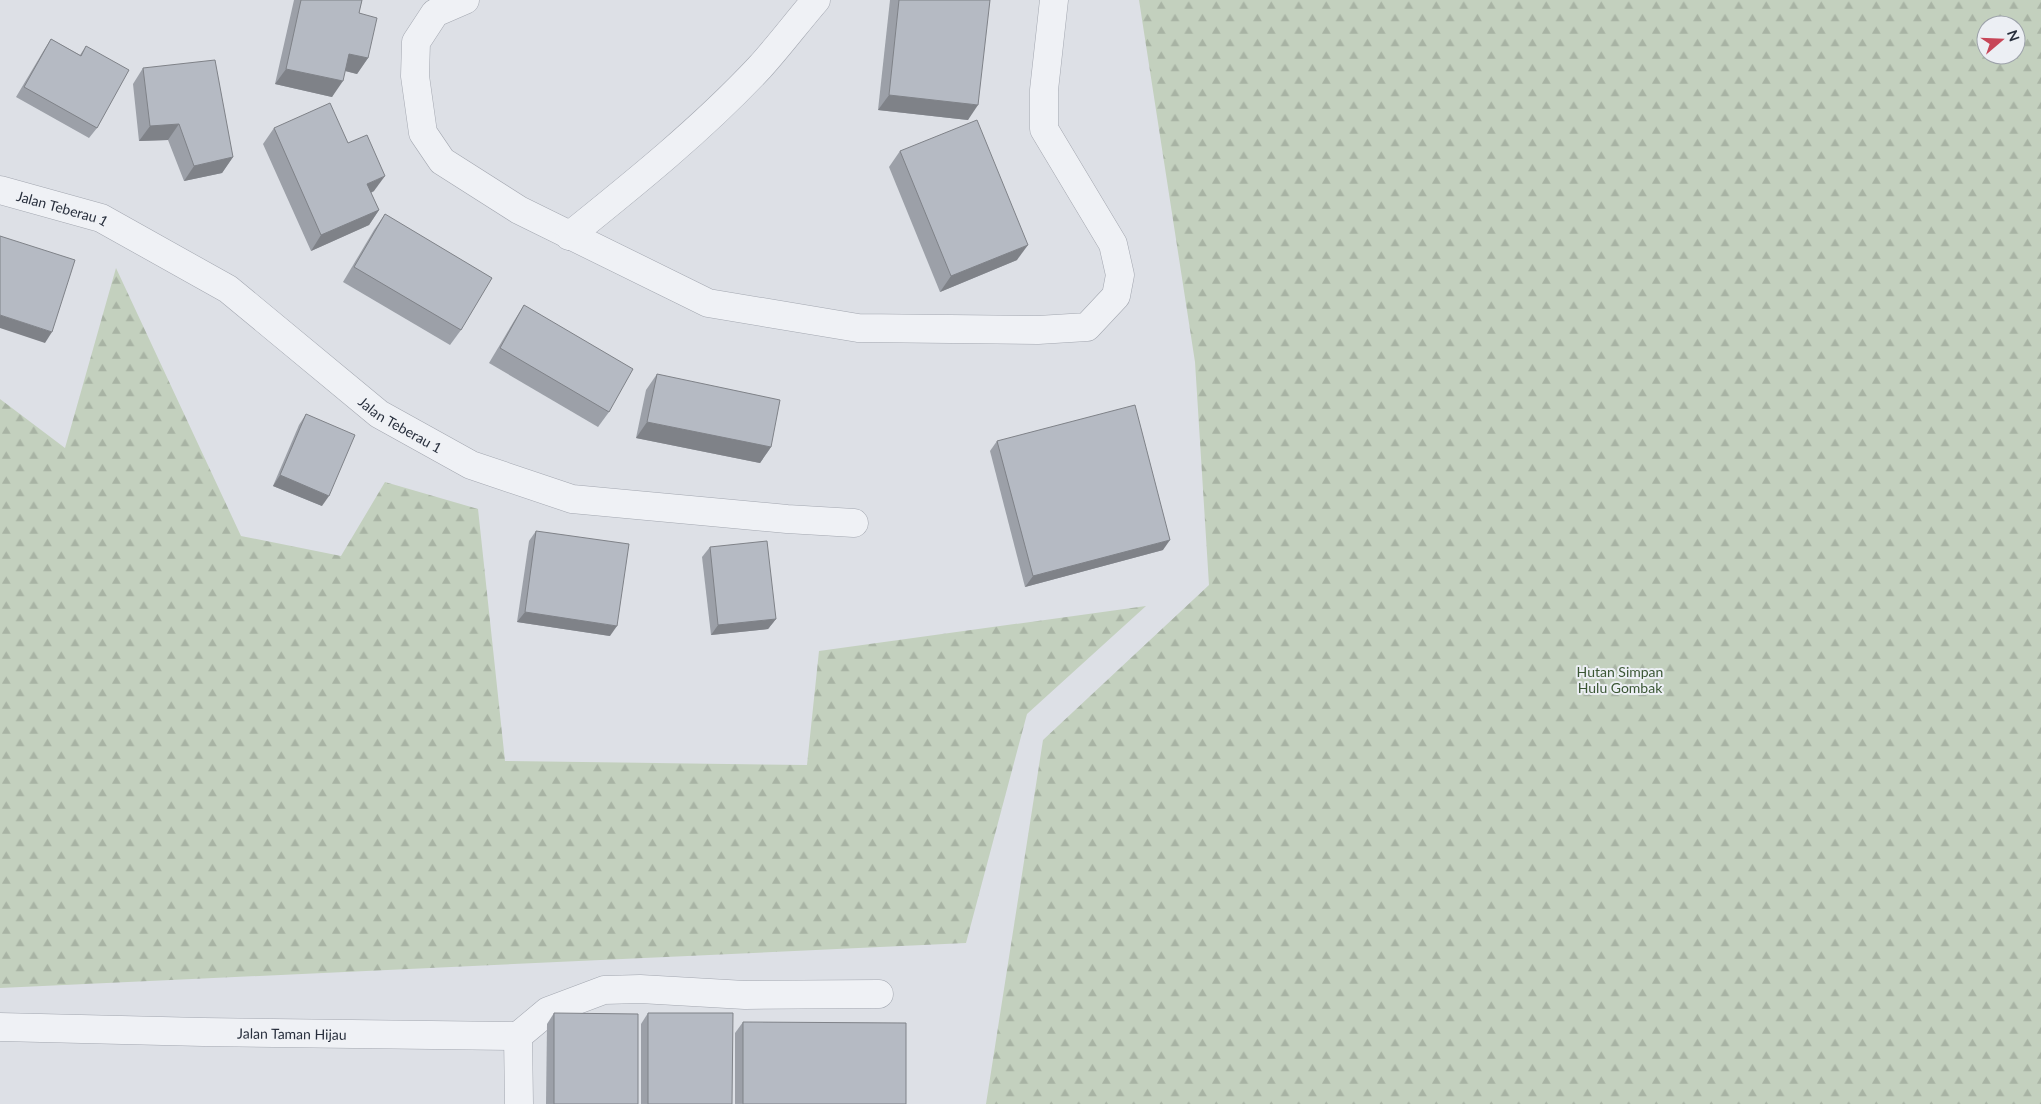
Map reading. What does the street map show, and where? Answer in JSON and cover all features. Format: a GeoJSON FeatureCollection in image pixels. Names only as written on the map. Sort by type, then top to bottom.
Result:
{"type":"FeatureCollection","features":[{"type":"Feature","properties":{"kind":"street"},"geometry":{"type":"LineString","coordinates":[[465,0],[435,13],[416,42],[415,76],[423,133],[442,161],[519,210],[708,303],[858,328],[1038,330],[1087,327],[1116,296],[1120,275],[1113,244],[1044,129],[1044,90],[1054,0]]}},
{"type":"Feature","properties":{"kind":"street"},"geometry":{"type":"LineString","coordinates":[[569,236],[694,131],[760,66],[816,0]]}},
{"type":"Feature","properties":{"kind":"street","name":"Jalan Teberau 1"},"geometry":{"type":"LineString","coordinates":[[0,190],[101,218],[228,289],[378,414],[471,465],[572,499],[787,520],[854,523]]}},
{"type":"Feature","properties":{"kind":"street"},"geometry":{"type":"LineString","coordinates":[[519,1104],[518,1036],[548,1011],[604,990],[640,989],[745,995],[879,994]]}},
{"type":"Feature","properties":{"kind":"street","name":"Jalan Taman Hijau"},"geometry":{"type":"LineString","coordinates":[[0,1027],[518,1036]]}},
{"type":"Feature","properties":{"kind":"green space","name":"Hutan Simpan Hulu Gombak"},"geometry":{"type":"Polygon","coordinates":[[[1139,0],[2041,0],[2041,1104],[986,1104],[1043,740],[1209,585],[1195,362],[1139,0]]]}},
{"type":"Feature","properties":{"kind":"green space"},"geometry":{"type":"Polygon","coordinates":[[[116,268],[241,536],[341,556],[385,482],[478,509],[505,761],[807,765],[819,651],[1146,606],[1027,714],[966,943],[0,988],[0,399],[65,448],[116,268]]]}},
{"type":"Feature","properties":{"kind":"building"},"geometry":{"type":"Polygon","coordinates":[[[301,0],[362,0],[359,13],[377,18],[368,58],[349,54],[343,81],[286,69],[301,0]]]}},
{"type":"Feature","properties":{"kind":"building"},"geometry":{"type":"Polygon","coordinates":[[[899,0],[990,0],[978,105],[889,95],[899,0]]]}},
{"type":"Feature","properties":{"kind":"building"},"geometry":{"type":"Polygon","coordinates":[[[51,39],[81,56],[86,46],[129,70],[97,128],[24,87],[51,39]]]}},
{"type":"Feature","properties":{"kind":"building"},"geometry":{"type":"Polygon","coordinates":[[[215,60],[233,157],[194,166],[179,124],[150,126],[143,68],[215,60]]]}},
{"type":"Feature","properties":{"kind":"building"},"geometry":{"type":"Polygon","coordinates":[[[330,103],[348,143],[367,135],[385,176],[367,184],[379,210],[321,235],[274,128],[330,103]]]}},
{"type":"Feature","properties":{"kind":"building"},"geometry":{"type":"Polygon","coordinates":[[[977,120],[1028,245],[951,276],[900,151],[977,120]]]}},
{"type":"Feature","properties":{"kind":"building"},"geometry":{"type":"Polygon","coordinates":[[[385,214],[492,278],[461,330],[354,267],[385,214]]]}},
{"type":"Feature","properties":{"kind":"building"},"geometry":{"type":"Polygon","coordinates":[[[0,236],[75,260],[52,332],[0,315],[0,236]]]}},
{"type":"Feature","properties":{"kind":"building"},"geometry":{"type":"Polygon","coordinates":[[[524,305],[633,369],[609,412],[500,348],[524,305]]]}},
{"type":"Feature","properties":{"kind":"building"},"geometry":{"type":"Polygon","coordinates":[[[657,374],[780,400],[771,447],[647,422],[657,374]]]}},
{"type":"Feature","properties":{"kind":"building"},"geometry":{"type":"Polygon","coordinates":[[[1135,405],[1170,540],[1033,576],[997,441],[1135,405]]]}},
{"type":"Feature","properties":{"kind":"building"},"geometry":{"type":"Polygon","coordinates":[[[306,414],[355,435],[329,496],[280,475],[306,414]]]}},
{"type":"Feature","properties":{"kind":"building"},"geometry":{"type":"Polygon","coordinates":[[[536,531],[629,544],[617,626],[525,612],[536,531]]]}},
{"type":"Feature","properties":{"kind":"building"},"geometry":{"type":"Polygon","coordinates":[[[767,541],[776,619],[718,625],[710,547],[767,541]]]}},
{"type":"Feature","properties":{"kind":"building"},"geometry":{"type":"Polygon","coordinates":[[[554,1013],[638,1014],[638,1104],[554,1104],[554,1013]]]}},
{"type":"Feature","properties":{"kind":"building"},"geometry":{"type":"Polygon","coordinates":[[[648,1013],[733,1013],[732,1104],[648,1104],[648,1013]]]}},
{"type":"Feature","properties":{"kind":"building"},"geometry":{"type":"Polygon","coordinates":[[[743,1022],[906,1023],[906,1104],[743,1104],[743,1022]]]}}]}
